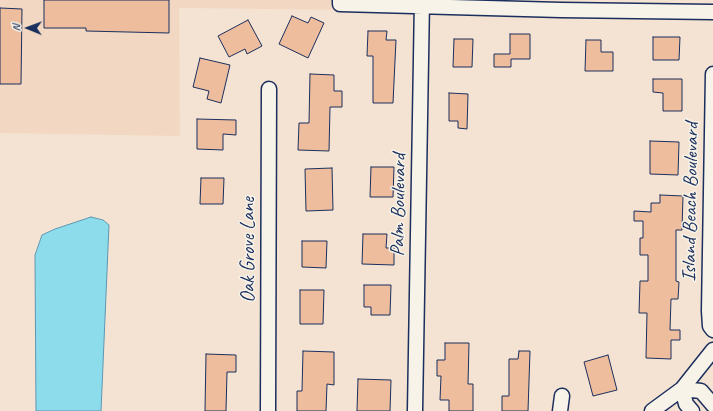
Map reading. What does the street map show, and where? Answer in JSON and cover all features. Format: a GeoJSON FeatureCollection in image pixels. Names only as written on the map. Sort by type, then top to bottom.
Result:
{"type":"FeatureCollection","features":[{"type":"Feature","properties":{"kind":"street"},"geometry":{"type":"LineString","coordinates":[[340,0],[340,4],[422,3],[561,5],[713,12]]}},
{"type":"Feature","properties":{"kind":"street","name":"Palm Boulevard"},"geometry":{"type":"LineString","coordinates":[[415,411],[422,3]]}},
{"type":"Feature","properties":{"kind":"street","name":"Island Beach Boulevard"},"geometry":{"type":"LineString","coordinates":[[713,74],[709,311],[710,326],[713,330]]}},
{"type":"Feature","properties":{"kind":"street","name":"Oak Grove Lane"},"geometry":{"type":"LineString","coordinates":[[268,411],[269,89]]}},
{"type":"Feature","properties":{"kind":"street"},"geometry":{"type":"LineString","coordinates":[[652,411],[682,389],[713,350]]}},
{"type":"Feature","properties":{"kind":"street"},"geometry":{"type":"LineString","coordinates":[[682,389],[701,391],[713,405]]}},
{"type":"Feature","properties":{"kind":"street"},"geometry":{"type":"LineString","coordinates":[[682,389],[686,404],[692,411]]}},
{"type":"Feature","properties":{"kind":"street"},"geometry":{"type":"LineString","coordinates":[[560,411],[562,396]]}},
{"type":"Feature","properties":{"kind":"shaded area"},"geometry":{"type":"Polygon","coordinates":[[[0,0],[352,0],[352,10],[179,8],[180,136],[0,133],[0,0]]]}},
{"type":"Feature","properties":{"kind":"water"},"geometry":{"type":"Polygon","coordinates":[[[91,217],[103,220],[109,225],[101,411],[36,411],[35,255],[42,235],[91,217]]]}},
{"type":"Feature","properties":{"kind":"building"},"geometry":{"type":"Polygon","coordinates":[[[44,0],[169,0],[169,33],[86,31],[86,28],[44,28],[44,0]]]}},
{"type":"Feature","properties":{"kind":"building"},"geometry":{"type":"Polygon","coordinates":[[[0,8],[22,9],[21,84],[0,84],[0,8]]]}},
{"type":"Feature","properties":{"kind":"building"},"geometry":{"type":"Polygon","coordinates":[[[292,16],[308,23],[311,17],[324,23],[308,58],[279,44],[292,16]]]}},
{"type":"Feature","properties":{"kind":"building"},"geometry":{"type":"Polygon","coordinates":[[[248,20],[262,46],[247,54],[245,49],[229,57],[218,36],[248,20]]]}},
{"type":"Feature","properties":{"kind":"building"},"geometry":{"type":"Polygon","coordinates":[[[368,31],[387,31],[386,40],[396,40],[393,103],[373,103],[373,56],[367,56],[368,31]]]}},
{"type":"Feature","properties":{"kind":"building"},"geometry":{"type":"Polygon","coordinates":[[[510,34],[530,34],[530,59],[511,59],[511,67],[494,67],[494,54],[510,54],[510,34]]]}},
{"type":"Feature","properties":{"kind":"building"},"geometry":{"type":"Polygon","coordinates":[[[653,37],[680,37],[679,60],[653,60],[653,37]]]}},
{"type":"Feature","properties":{"kind":"building"},"geometry":{"type":"Polygon","coordinates":[[[454,39],[473,39],[472,67],[453,67],[454,39]]]}},
{"type":"Feature","properties":{"kind":"building"},"geometry":{"type":"Polygon","coordinates":[[[586,40],[601,40],[601,52],[613,52],[613,71],[585,71],[586,40]]]}},
{"type":"Feature","properties":{"kind":"building"},"geometry":{"type":"Polygon","coordinates":[[[200,58],[230,65],[221,103],[207,99],[209,91],[193,87],[200,58]]]}},
{"type":"Feature","properties":{"kind":"building"},"geometry":{"type":"Polygon","coordinates":[[[310,74],[334,75],[334,91],[342,91],[342,107],[330,107],[329,151],[298,150],[299,123],[309,123],[310,74]]]}},
{"type":"Feature","properties":{"kind":"building"},"geometry":{"type":"Polygon","coordinates":[[[653,79],[682,79],[682,111],[663,111],[663,93],[653,92],[653,79]]]}},
{"type":"Feature","properties":{"kind":"building"},"geometry":{"type":"Polygon","coordinates":[[[449,93],[468,94],[467,129],[458,128],[458,121],[449,121],[449,93]]]}},
{"type":"Feature","properties":{"kind":"building"},"geometry":{"type":"Polygon","coordinates":[[[197,119],[236,120],[236,135],[223,134],[223,150],[197,149],[197,119]]]}},
{"type":"Feature","properties":{"kind":"building"},"geometry":{"type":"Polygon","coordinates":[[[650,141],[679,142],[678,175],[650,174],[650,141]]]}},
{"type":"Feature","properties":{"kind":"building"},"geometry":{"type":"Polygon","coordinates":[[[371,167],[394,167],[393,197],[370,197],[371,167]]]}},
{"type":"Feature","properties":{"kind":"building"},"geometry":{"type":"Polygon","coordinates":[[[332,168],[333,210],[306,211],[305,169],[332,168]]]}},
{"type":"Feature","properties":{"kind":"building"},"geometry":{"type":"Polygon","coordinates":[[[201,178],[224,178],[223,204],[200,204],[201,178]]]}},
{"type":"Feature","properties":{"kind":"building"},"geometry":{"type":"Polygon","coordinates":[[[660,195],[683,196],[682,230],[676,230],[676,281],[679,282],[678,299],[671,299],[670,330],[680,330],[680,340],[671,340],[671,359],[646,358],[647,313],[639,313],[640,281],[648,281],[648,255],[640,255],[640,238],[643,238],[643,221],[634,221],[634,211],[651,212],[651,203],[660,203],[660,195]]]}},
{"type":"Feature","properties":{"kind":"building"},"geometry":{"type":"Polygon","coordinates":[[[363,234],[387,234],[386,248],[394,248],[394,265],[362,264],[363,234]]]}},
{"type":"Feature","properties":{"kind":"building"},"geometry":{"type":"Polygon","coordinates":[[[302,241],[327,241],[326,268],[302,267],[302,241]]]}},
{"type":"Feature","properties":{"kind":"building"},"geometry":{"type":"Polygon","coordinates":[[[364,285],[391,285],[390,315],[371,315],[371,307],[364,307],[364,285]]]}},
{"type":"Feature","properties":{"kind":"building"},"geometry":{"type":"Polygon","coordinates":[[[300,290],[324,290],[323,324],[300,324],[300,290]]]}},
{"type":"Feature","properties":{"kind":"building"},"geometry":{"type":"Polygon","coordinates":[[[445,343],[469,343],[468,384],[473,384],[473,411],[449,411],[449,400],[440,400],[441,376],[437,376],[437,360],[445,360],[445,343]]]}},
{"type":"Feature","properties":{"kind":"building"},"geometry":{"type":"Polygon","coordinates":[[[303,351],[334,352],[334,385],[327,384],[326,411],[297,411],[297,391],[302,391],[303,351]]]}},
{"type":"Feature","properties":{"kind":"building"},"geometry":{"type":"Polygon","coordinates":[[[519,351],[530,351],[528,411],[502,411],[502,396],[509,396],[509,359],[518,359],[519,351]]]}},
{"type":"Feature","properties":{"kind":"building"},"geometry":{"type":"Polygon","coordinates":[[[206,354],[236,355],[236,372],[227,372],[226,411],[205,411],[206,354]]]}},
{"type":"Feature","properties":{"kind":"building"},"geometry":{"type":"Polygon","coordinates":[[[608,355],[617,390],[593,396],[584,362],[608,355]]]}},
{"type":"Feature","properties":{"kind":"building"},"geometry":{"type":"Polygon","coordinates":[[[358,379],[391,380],[390,411],[357,411],[358,379]]]}}]}
